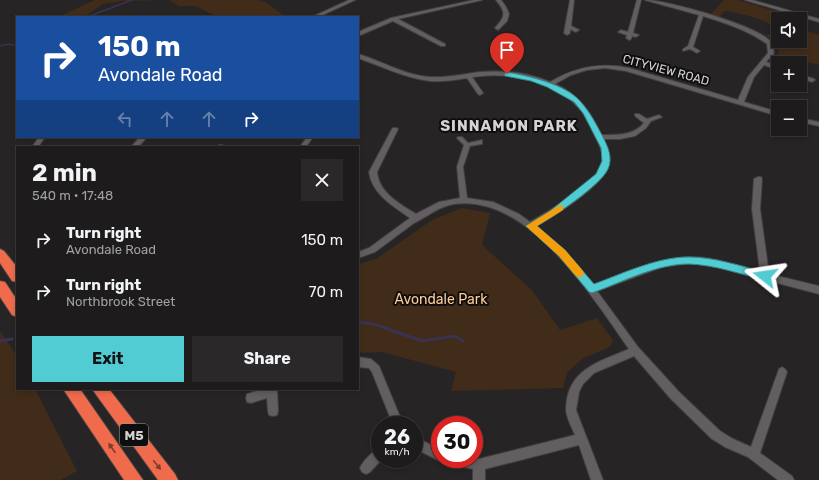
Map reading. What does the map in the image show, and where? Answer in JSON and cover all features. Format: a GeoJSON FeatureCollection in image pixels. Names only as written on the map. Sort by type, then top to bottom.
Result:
{"type":"FeatureCollection","features":[{"type":"Feature","properties":{"kind":"highway"},"geometry":{"type":"LineString","coordinates":[[0,254],[16,276]]}},
{"type":"Feature","properties":{"kind":"highway"},"geometry":{"type":"LineString","coordinates":[[0,286],[16,310]]}},
{"type":"Feature","properties":{"kind":"highway","name":"M5"},"geometry":{"type":"LineString","coordinates":[[72,390],[134,480]]}},
{"type":"Feature","properties":{"kind":"highway","name":"M5"},"geometry":{"type":"LineString","coordinates":[[101,390],[169,480]]}},
{"type":"Feature","properties":{"kind":"street"},"geometry":{"type":"LineString","coordinates":[[316,16],[353,0]]}},
{"type":"Feature","properties":{"kind":"street"},"geometry":{"type":"LineString","coordinates":[[359,34],[393,19],[480,0]]}},
{"type":"Feature","properties":{"kind":"street"},"geometry":{"type":"LineString","coordinates":[[498,0],[505,7],[507,13],[506,18],[498,28]]}},
{"type":"Feature","properties":{"kind":"street"},"geometry":{"type":"LineString","coordinates":[[568,30],[572,0]]}},
{"type":"Feature","properties":{"kind":"street"},"geometry":{"type":"LineString","coordinates":[[629,36],[639,0]]}},
{"type":"Feature","properties":{"kind":"street"},"geometry":{"type":"LineString","coordinates":[[647,0],[742,27],[764,38],[771,48],[771,53],[751,77],[740,103]]}},
{"type":"Feature","properties":{"kind":"street"},"geometry":{"type":"LineString","coordinates":[[747,0],[819,21]]}},
{"type":"Feature","properties":{"kind":"street"},"geometry":{"type":"LineString","coordinates":[[761,4],[766,0]]}},
{"type":"Feature","properties":{"kind":"street"},"geometry":{"type":"LineString","coordinates":[[688,48],[701,15]]}},
{"type":"Feature","properties":{"kind":"street"},"geometry":{"type":"LineString","coordinates":[[393,19],[443,45]]}},
{"type":"Feature","properties":{"kind":"street"},"geometry":{"type":"LineString","coordinates":[[560,30],[576,30]]}},
{"type":"Feature","properties":{"kind":"street"},"geometry":{"type":"LineString","coordinates":[[621,32],[629,36],[636,35]]}},
{"type":"Feature","properties":{"kind":"street"},"geometry":{"type":"LineString","coordinates":[[681,44],[697,51]]}},
{"type":"Feature","properties":{"kind":"street"},"geometry":{"type":"LineString","coordinates":[[359,56],[406,73],[430,78],[507,74],[533,79],[550,85],[576,101],[586,112],[599,137],[606,156],[603,171],[553,214],[531,226]]}},
{"type":"Feature","properties":{"kind":"street"},"geometry":{"type":"LineString","coordinates":[[360,64],[366,59]]}},
{"type":"Feature","properties":{"kind":"street"},"geometry":{"type":"LineString","coordinates":[[762,63],[771,66]]}},
{"type":"Feature","properties":{"kind":"street","name":"CITYVIEW ROAD"},"geometry":{"type":"LineString","coordinates":[[550,85],[574,70],[599,66],[613,67],[771,112]]}},
{"type":"Feature","properties":{"kind":"street"},"geometry":{"type":"LineString","coordinates":[[469,76],[480,93]]}},
{"type":"Feature","properties":{"kind":"street"},"geometry":{"type":"LineString","coordinates":[[807,78],[812,80]]}},
{"type":"Feature","properties":{"kind":"street"},"geometry":{"type":"LineString","coordinates":[[637,115],[648,122]]}},
{"type":"Feature","properties":{"kind":"street"},"geometry":{"type":"LineString","coordinates":[[599,137],[635,134],[644,129],[648,122],[659,117]]}},
{"type":"Feature","properties":{"kind":"street"},"geometry":{"type":"LineString","coordinates":[[807,121],[819,124]]}},
{"type":"Feature","properties":{"kind":"street"},"geometry":{"type":"LineString","coordinates":[[395,129],[372,172],[372,178],[376,187],[417,219]]}},
{"type":"Feature","properties":{"kind":"street"},"geometry":{"type":"LineString","coordinates":[[135,146],[143,138]]}},
{"type":"Feature","properties":{"kind":"street"},"geometry":{"type":"LineString","coordinates":[[460,138],[468,145]]}},
{"type":"Feature","properties":{"kind":"street"},"geometry":{"type":"LineString","coordinates":[[468,145],[480,142]]}},
{"type":"Feature","properties":{"kind":"street"},"geometry":{"type":"LineString","coordinates":[[464,200],[460,167],[468,145]]}},
{"type":"Feature","properties":{"kind":"street"},"geometry":{"type":"LineString","coordinates":[[758,179],[756,209],[765,276]]}},
{"type":"Feature","properties":{"kind":"street"},"geometry":{"type":"LineString","coordinates":[[359,255],[368,252],[438,206],[464,200],[490,203],[531,226],[562,253],[592,289],[636,351],[681,402],[729,443],[754,455],[788,480]]}},
{"type":"Feature","properties":{"kind":"street"},"geometry":{"type":"LineString","coordinates":[[592,289],[662,264],[679,261],[696,261],[717,264],[819,290]]}},
{"type":"Feature","properties":{"kind":"street"},"geometry":{"type":"LineString","coordinates":[[597,480],[572,410],[574,392],[579,381],[591,370],[636,351]]}},
{"type":"Feature","properties":{"kind":"street"},"geometry":{"type":"LineString","coordinates":[[359,362],[366,362],[374,366],[394,416]]}},
{"type":"Feature","properties":{"kind":"street"},"geometry":{"type":"LineString","coordinates":[[754,455],[782,372]]}},
{"type":"Feature","properties":{"kind":"street"},"geometry":{"type":"LineString","coordinates":[[251,398],[271,391],[273,411]]}},
{"type":"Feature","properties":{"kind":"street"},"geometry":{"type":"LineString","coordinates":[[483,464],[582,439]]}},
{"type":"Feature","properties":{"kind":"street"},"geometry":{"type":"LineString","coordinates":[[366,468],[371,463]]}},
{"type":"Feature","properties":{"kind":"street"},"geometry":{"type":"LineString","coordinates":[[479,468],[479,480]]}},
{"type":"Feature","properties":{"kind":"green space"},"geometry":{"type":"Polygon","coordinates":[[[95,0],[169,0],[121,1],[103,4],[85,16],[60,16],[95,0]]]}},
{"type":"Feature","properties":{"kind":"green space"},"geometry":{"type":"Polygon","coordinates":[[[169,0],[257,0],[267,3],[285,16],[216,16],[195,6],[179,6],[169,0]]]}},
{"type":"Feature","properties":{"kind":"green space"},"geometry":{"type":"Polygon","coordinates":[[[724,0],[738,0],[777,12],[771,12],[771,25],[762,20],[728,11],[724,11],[719,18],[710,15],[724,0]]]}},
{"type":"Feature","properties":{"kind":"green space"},"geometry":{"type":"Polygon","coordinates":[[[807,31],[819,35],[819,65],[807,62],[807,56],[781,56],[777,55],[779,51],[778,48],[807,48],[807,31]]]}},
{"type":"Feature","properties":{"kind":"green space"},"geometry":{"type":"Polygon","coordinates":[[[771,33],[771,40],[765,35],[771,33]]]}},
{"type":"Feature","properties":{"kind":"green space","name":"Avondale Park"},"geometry":{"type":"Polygon","coordinates":[[[462,208],[490,213],[482,245],[532,290],[560,330],[597,318],[613,340],[610,347],[582,359],[567,373],[563,388],[451,391],[456,372],[382,352],[359,353],[359,264],[376,259],[432,220],[462,208]]]}},
{"type":"Feature","properties":{"kind":"green space"},"geometry":{"type":"Polygon","coordinates":[[[0,331],[16,355],[16,390],[36,390],[77,471],[60,480],[0,480],[0,331]]]}},
{"type":"Feature","properties":{"kind":"waterway"},"geometry":{"type":"LineString","coordinates":[[90,16],[132,0]]}},
{"type":"Feature","properties":{"kind":"waterway"},"geometry":{"type":"LineString","coordinates":[[0,46],[9,44],[16,46]]}},
{"type":"Feature","properties":{"kind":"waterway"},"geometry":{"type":"LineString","coordinates":[[359,322],[374,324],[422,341],[455,336],[463,341]]}},
{"type":"Feature","properties":{"kind":"waterway"},"geometry":{"type":"LineString","coordinates":[[0,341],[12,339]]}},
{"type":"Feature","properties":{"kind":"slow traffic"},"geometry":{"type":"LineString","coordinates":[[560,208],[553,214],[531,226],[562,253],[580,274]]}},
{"type":"Feature","properties":{"kind":"district","name":"SINNAMON PARK"},"geometry":{"type":"Point","coordinates":[509,126]}},
{"type":"Feature","properties":{"kind":"route"},"geometry":{"type":"LineString","coordinates":[[507,74],[533,79],[550,85],[576,101],[586,112],[606,151],[606,161],[603,171],[599,176],[553,214],[531,226],[562,253],[592,289],[662,264],[690,260],[703,261],[765,276]]}}]}
